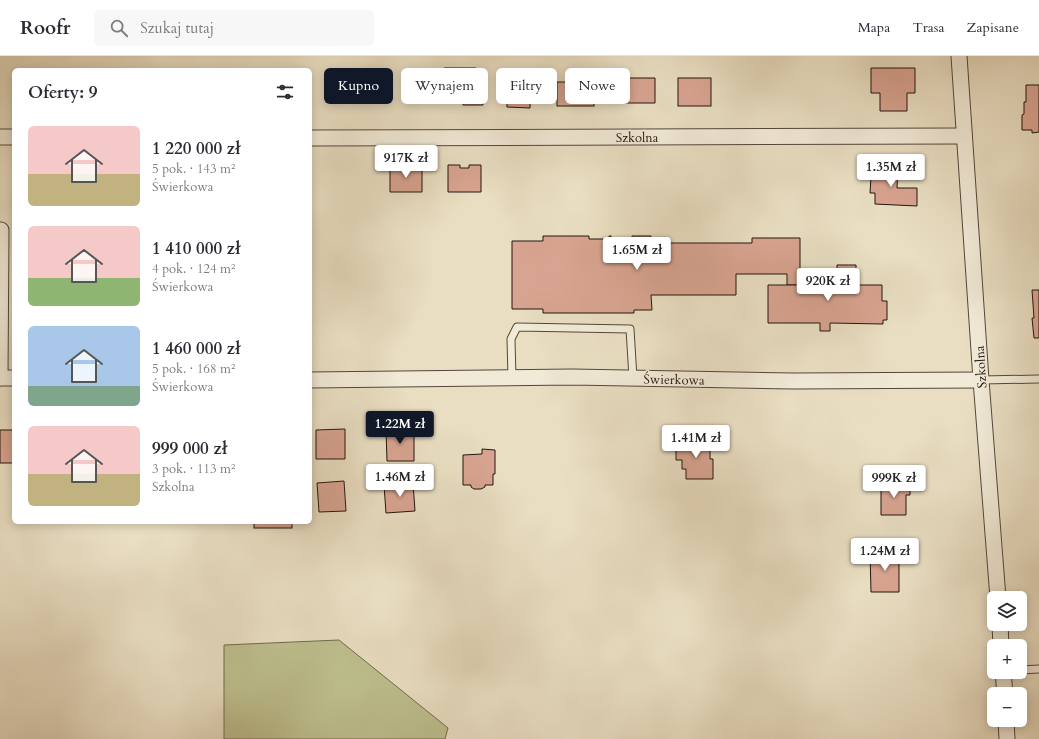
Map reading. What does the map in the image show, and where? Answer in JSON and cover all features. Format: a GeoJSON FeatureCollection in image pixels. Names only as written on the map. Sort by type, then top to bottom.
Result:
{"type":"FeatureCollection","features":[{"type":"Feature","properties":{"kind":"street","name":"Szkolna"},"geometry":{"type":"LineString","coordinates":[[959,56],[981,380],[997,591]]}},
{"type":"Feature","properties":{"kind":"street"},"geometry":{"type":"LineString","coordinates":[[0,136],[12,137]]}},
{"type":"Feature","properties":{"kind":"street","name":"Szkolna"},"geometry":{"type":"LineString","coordinates":[[312,138],[964,136]]}},
{"type":"Feature","properties":{"kind":"street"},"geometry":{"type":"LineString","coordinates":[[1,230],[0,378],[12,378]]}},
{"type":"Feature","properties":{"kind":"street","name":"Świerkowa"},"geometry":{"type":"LineString","coordinates":[[312,380],[633,378],[793,381],[981,380]]}},
{"type":"Feature","properties":{"kind":"street"},"geometry":{"type":"LineString","coordinates":[[1006,727],[1007,739]]}},
{"type":"Feature","properties":{"kind":"lane"},"geometry":{"type":"LineString","coordinates":[[512,378],[511,339],[517,328],[630,329],[633,378]]}},
{"type":"Feature","properties":{"kind":"lane","name":"Świerkowa"},"geometry":{"type":"LineString","coordinates":[[981,380],[1039,379]]}},
{"type":"Feature","properties":{"kind":"lane"},"geometry":{"type":"LineString","coordinates":[[1027,670],[1039,669]]}},
{"type":"Feature","properties":{"kind":"green space"},"geometry":{"type":"Polygon","coordinates":[[[339,640],[448,728],[445,739],[224,739],[224,645],[339,640]]]}},
{"type":"Feature","properties":{"kind":"building"},"geometry":{"type":"Polygon","coordinates":[[[871,68],[915,68],[915,93],[907,93],[907,111],[880,111],[880,93],[871,93],[871,68]]]}},
{"type":"Feature","properties":{"kind":"building"},"geometry":{"type":"Polygon","coordinates":[[[630,78],[655,78],[655,103],[630,103],[630,78]]]}},
{"type":"Feature","properties":{"kind":"building"},"geometry":{"type":"Polygon","coordinates":[[[678,78],[711,78],[711,106],[678,106],[678,78]]]}},
{"type":"Feature","properties":{"kind":"building"},"geometry":{"type":"Polygon","coordinates":[[[557,82],[565,82],[565,104],[594,104],[594,106],[557,106],[557,82]]]}},
{"type":"Feature","properties":{"kind":"building"},"geometry":{"type":"Polygon","coordinates":[[[1026,85],[1039,85],[1039,132],[1032,133],[1032,130],[1022,130],[1022,115],[1024,114],[1024,102],[1026,102],[1026,85]]]}},
{"type":"Feature","properties":{"kind":"building"},"geometry":{"type":"Polygon","coordinates":[[[463,104],[483,104],[483,105],[463,104]]]}},
{"type":"Feature","properties":{"kind":"building"},"geometry":{"type":"Polygon","coordinates":[[[507,104],[530,104],[530,108],[507,107],[507,104]]]}},
{"type":"Feature","properties":{"kind":"building"},"geometry":{"type":"Polygon","coordinates":[[[390,165],[410,167],[410,165],[422,165],[422,192],[390,192],[390,165]]]}},
{"type":"Feature","properties":{"kind":"building"},"geometry":{"type":"Polygon","coordinates":[[[448,165],[460,165],[460,168],[469,168],[469,165],[481,165],[481,192],[448,192],[448,165]]]}},
{"type":"Feature","properties":{"kind":"building"},"geometry":{"type":"Polygon","coordinates":[[[874,166],[898,166],[897,188],[917,188],[917,206],[875,204],[875,193],[870,193],[871,177],[874,177],[874,166]]]}},
{"type":"Feature","properties":{"kind":"building"},"geometry":{"type":"Polygon","coordinates":[[[543,236],[589,236],[589,239],[610,239],[609,236],[611,236],[612,239],[632,239],[632,236],[651,236],[651,243],[752,243],[752,238],[800,238],[800,285],[787,285],[787,274],[736,274],[736,295],[651,295],[652,310],[634,310],[634,313],[543,313],[543,309],[512,309],[512,241],[543,241],[543,236]]]}},
{"type":"Feature","properties":{"kind":"building"},"geometry":{"type":"Polygon","coordinates":[[[837,265],[856,265],[856,285],[882,285],[882,301],[887,301],[887,320],[883,320],[883,324],[830,323],[830,331],[820,331],[820,323],[768,323],[768,285],[837,285],[837,265]]]}},
{"type":"Feature","properties":{"kind":"building"},"geometry":{"type":"Polygon","coordinates":[[[1032,290],[1039,290],[1039,338],[1034,338],[1032,290]]]}},
{"type":"Feature","properties":{"kind":"building"},"geometry":{"type":"Polygon","coordinates":[[[345,429],[345,459],[316,459],[316,430],[345,429]]]}},
{"type":"Feature","properties":{"kind":"building"},"geometry":{"type":"Polygon","coordinates":[[[0,430],[12,430],[12,463],[0,463],[0,430]]]}},
{"type":"Feature","properties":{"kind":"building"},"geometry":{"type":"Polygon","coordinates":[[[386,430],[414,430],[414,461],[387,461],[386,430]]]}},
{"type":"Feature","properties":{"kind":"building"},"geometry":{"type":"Polygon","coordinates":[[[676,441],[710,441],[710,459],[713,459],[713,479],[686,479],[686,469],[682,469],[682,460],[676,460],[676,441]]]}},
{"type":"Feature","properties":{"kind":"building"},"geometry":{"type":"Polygon","coordinates":[[[482,449],[495,450],[495,474],[493,474],[493,485],[485,485],[485,487],[481,489],[474,489],[471,485],[463,485],[463,455],[482,454],[482,449]]]}},
{"type":"Feature","properties":{"kind":"building"},"geometry":{"type":"Polygon","coordinates":[[[344,481],[346,511],[319,512],[317,483],[344,481]]]}},
{"type":"Feature","properties":{"kind":"building"},"geometry":{"type":"Polygon","coordinates":[[[413,483],[415,511],[386,513],[384,485],[413,483]]]}},
{"type":"Feature","properties":{"kind":"building"},"geometry":{"type":"Polygon","coordinates":[[[881,484],[910,484],[910,495],[906,495],[906,515],[881,515],[881,484]]]}},
{"type":"Feature","properties":{"kind":"building"},"geometry":{"type":"Polygon","coordinates":[[[254,524],[292,524],[292,528],[254,528],[254,524]]]}},
{"type":"Feature","properties":{"kind":"building"},"geometry":{"type":"Polygon","coordinates":[[[870,553],[899,553],[899,592],[871,592],[870,553]]]}}]}
